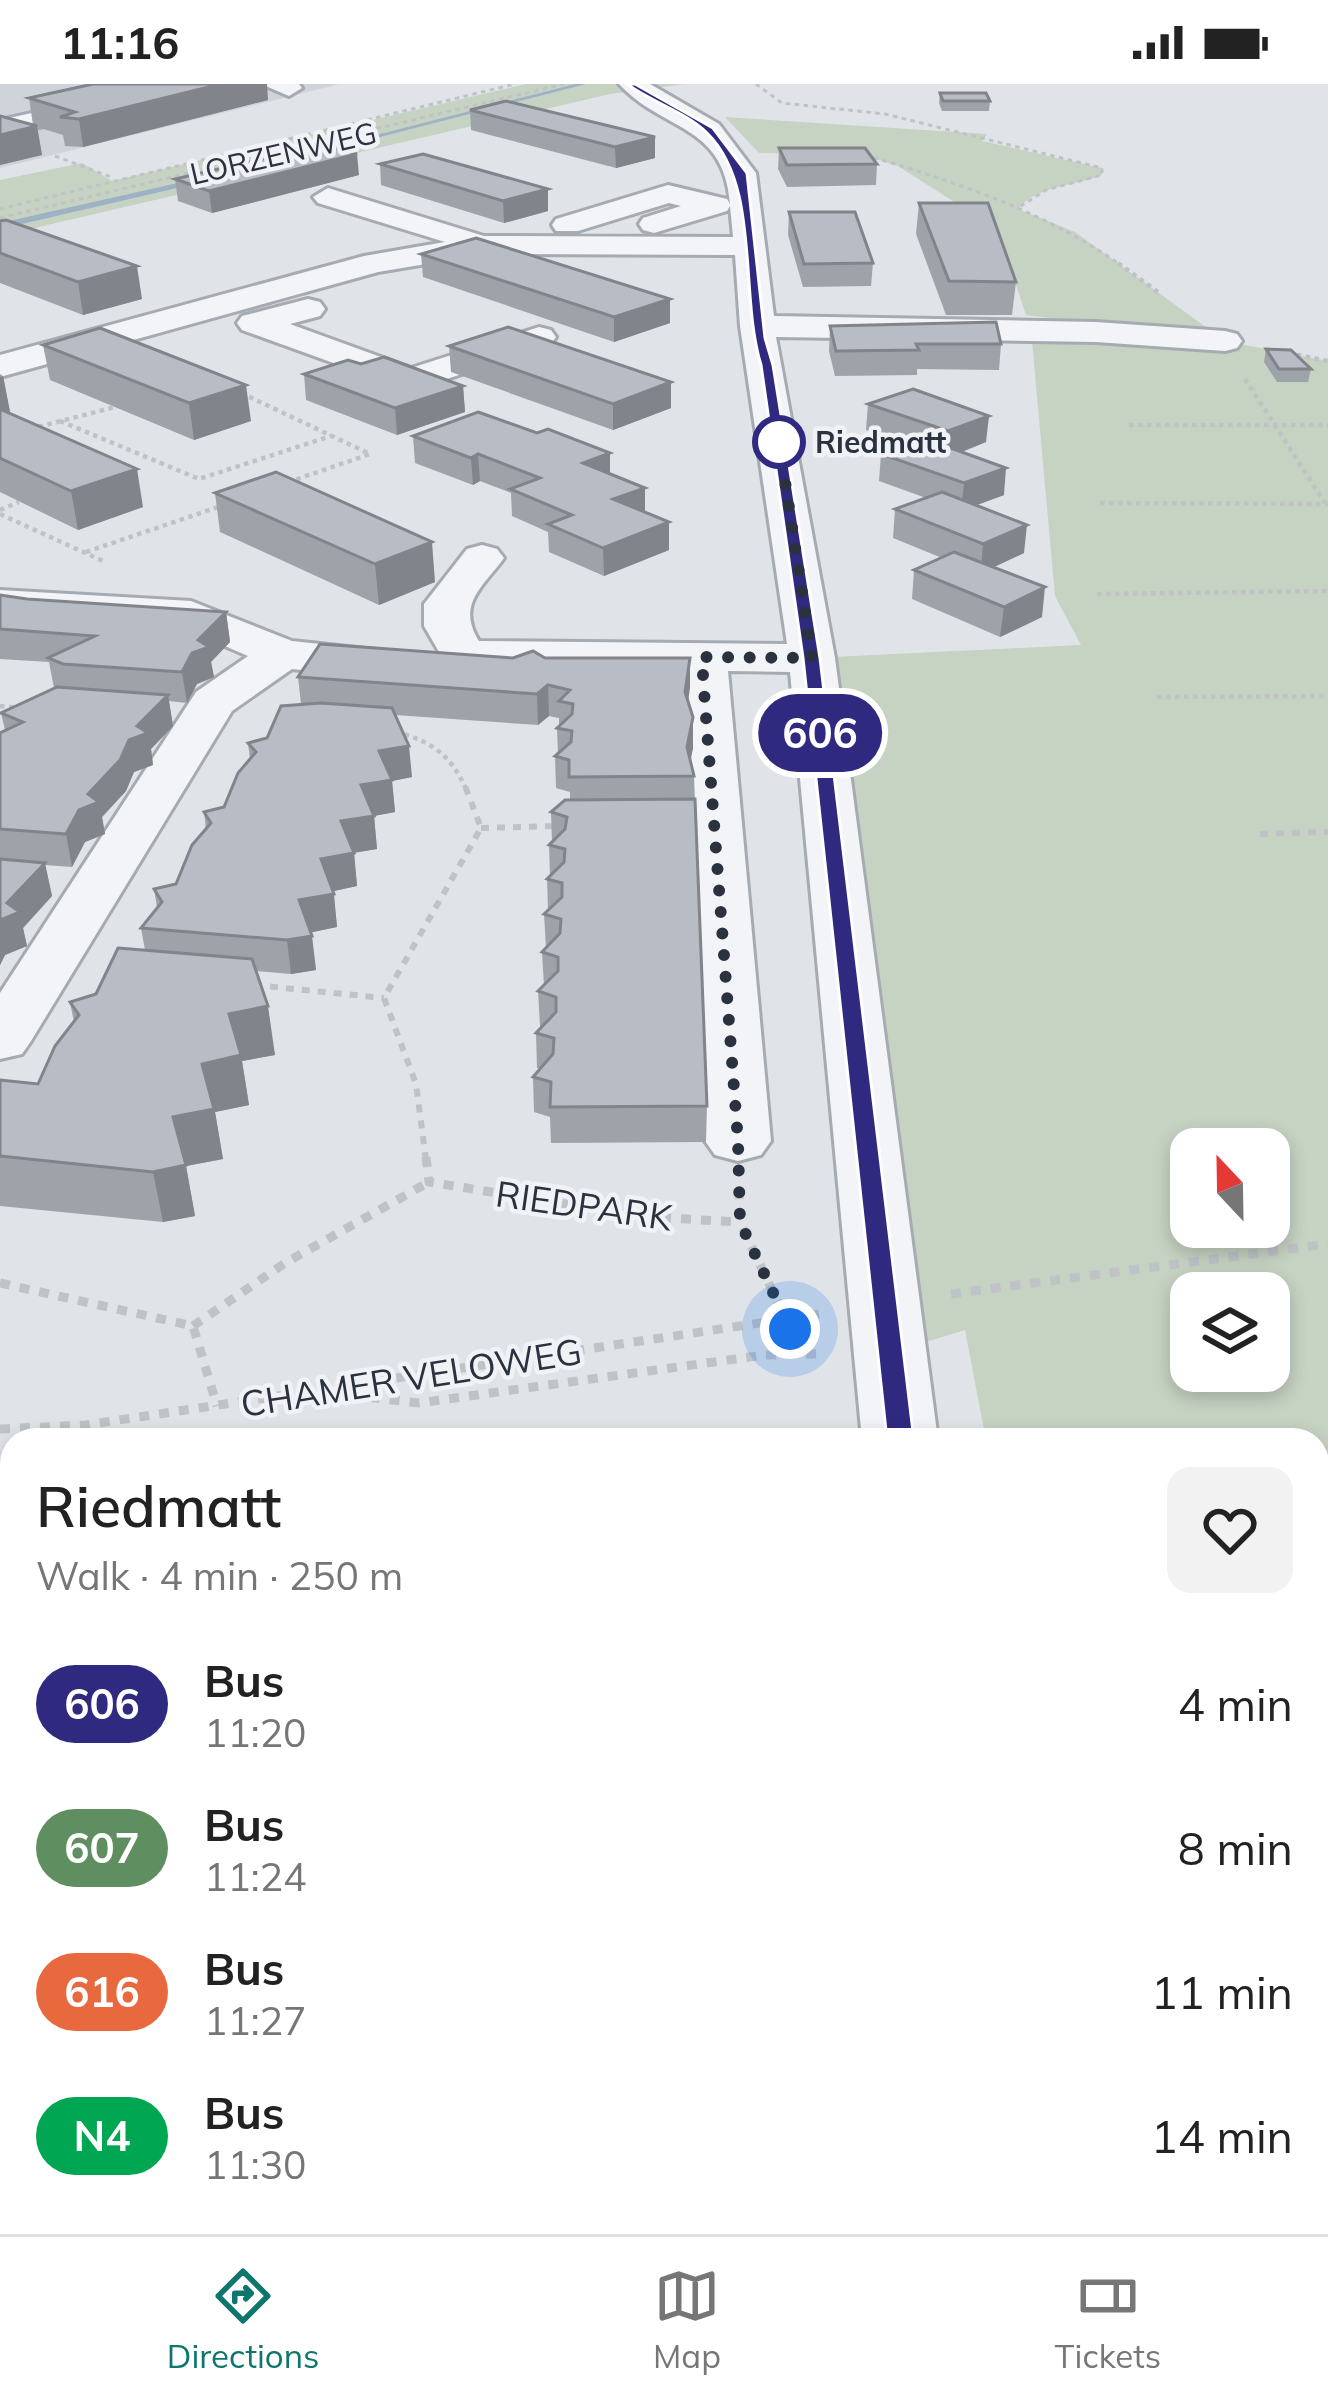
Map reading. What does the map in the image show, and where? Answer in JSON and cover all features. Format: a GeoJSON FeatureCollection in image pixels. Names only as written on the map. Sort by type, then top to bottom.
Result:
{"type":"FeatureCollection","features":[{"type":"Feature","properties":{"kind":"street"},"geometry":{"type":"LineString","coordinates":[[0,128],[196,84]]}},
{"type":"Feature","properties":{"kind":"street"},"geometry":{"type":"LineString","coordinates":[[643,89],[698,88]]}},
{"type":"Feature","properties":{"kind":"street"},"geometry":{"type":"LineString","coordinates":[[643,89],[709,130],[742,173],[758,326],[812,658],[899,1428]]}},
{"type":"Feature","properties":{"kind":"street"},"geometry":{"type":"LineString","coordinates":[[0,140],[54,155]]}},
{"type":"Feature","properties":{"kind":"street"},"geometry":{"type":"LineString","coordinates":[[328,197],[493,245],[749,245]]}},
{"type":"Feature","properties":{"kind":"street"},"geometry":{"type":"LineString","coordinates":[[0,366],[375,262],[493,245],[567,224]]}},
{"type":"Feature","properties":{"kind":"street"},"geometry":{"type":"LineString","coordinates":[[299,283],[344,299]]}},
{"type":"Feature","properties":{"kind":"street"},"geometry":{"type":"LineString","coordinates":[[407,283],[254,323],[411,380],[539,337]]}},
{"type":"Feature","properties":{"kind":"street"},"geometry":{"type":"LineString","coordinates":[[173,291],[213,306]]}},
{"type":"Feature","properties":{"kind":"street"},"geometry":{"type":"LineString","coordinates":[[758,326],[1096,332],[1225,340]]}},
{"type":"Feature","properties":{"kind":"street"},"geometry":{"type":"LineString","coordinates":[[0,603],[190,615],[283,654],[465,674],[465,655],[443,628],[443,604],[482,558]]}},
{"type":"Feature","properties":{"kind":"street"},"geometry":{"type":"LineString","coordinates":[[0,1042],[213,702],[283,654]]}},
{"type":"Feature","properties":{"kind":"street"},"geometry":{"type":"LineString","coordinates":[[465,655],[812,658]]}},
{"type":"Feature","properties":{"kind":"street"},"geometry":{"type":"LineString","coordinates":[[703,657],[738,1141]]}},
{"type":"Feature","properties":{"kind":"path"},"geometry":{"type":"LineString","coordinates":[[0,209],[515,84]]}},
{"type":"Feature","properties":{"kind":"path","name":"LORZENWEG"},"geometry":{"type":"LineString","coordinates":[[0,218],[564,84]]}},
{"type":"Feature","properties":{"kind":"path"},"geometry":{"type":"LineString","coordinates":[[756,84],[782,103],[885,114],[1102,168],[1102,175],[1087,181],[1028,195],[1017,208]]}},
{"type":"Feature","properties":{"kind":"path"},"geometry":{"type":"LineString","coordinates":[[861,154],[953,182],[1075,232],[1225,340],[1328,362]]}},
{"type":"Feature","properties":{"kind":"path"},"geometry":{"type":"LineString","coordinates":[[54,155],[116,178]]}},
{"type":"Feature","properties":{"kind":"path"},"geometry":{"type":"LineString","coordinates":[[1225,340],[1327,505]]}},
{"type":"Feature","properties":{"kind":"path"},"geometry":{"type":"LineString","coordinates":[[224,385],[370,454],[283,484]]}},
{"type":"Feature","properties":{"kind":"path"},"geometry":{"type":"LineString","coordinates":[[20,432],[115,407]]}},
{"type":"Feature","properties":{"kind":"path"},"geometry":{"type":"LineString","coordinates":[[59,421],[199,479],[331,436]]}},
{"type":"Feature","properties":{"kind":"path"},"geometry":{"type":"LineString","coordinates":[[1129,425],[1328,425]]}},
{"type":"Feature","properties":{"kind":"path"},"geometry":{"type":"LineString","coordinates":[[120,458],[138,453]]}},
{"type":"Feature","properties":{"kind":"path"},"geometry":{"type":"LineString","coordinates":[[86,552],[239,500]]}},
{"type":"Feature","properties":{"kind":"path"},"geometry":{"type":"LineString","coordinates":[[0,512],[19,502]]}},
{"type":"Feature","properties":{"kind":"path"},"geometry":{"type":"LineString","coordinates":[[1100,503],[1327,505]]}},
{"type":"Feature","properties":{"kind":"path"},"geometry":{"type":"LineString","coordinates":[[0,512],[148,586],[130,611]]}},
{"type":"Feature","properties":{"kind":"path"},"geometry":{"type":"LineString","coordinates":[[1097,594],[1328,592]]}},
{"type":"Feature","properties":{"kind":"path"},"geometry":{"type":"LineString","coordinates":[[1156,697],[1328,696]]}},
{"type":"Feature","properties":{"kind":"path"},"geometry":{"type":"LineString","coordinates":[[0,706],[42,710]]}},
{"type":"Feature","properties":{"kind":"path"},"geometry":{"type":"LineString","coordinates":[[377,729],[418,736],[455,760],[481,828],[384,998]]}},
{"type":"Feature","properties":{"kind":"path"},"geometry":{"type":"LineString","coordinates":[[1260,834],[1328,832]]}},
{"type":"Feature","properties":{"kind":"path"},"geometry":{"type":"LineString","coordinates":[[250,985],[384,998]]}},
{"type":"Feature","properties":{"kind":"path"},"geometry":{"type":"LineString","coordinates":[[0,1283],[193,1326],[285,1263],[429,1182],[416,1084],[384,998]]}},
{"type":"Feature","properties":{"kind":"path"},"geometry":{"type":"LineString","coordinates":[[738,1141],[740,1222],[801,1354]]}},
{"type":"Feature","properties":{"kind":"path","name":"RIEDPARK"},"geometry":{"type":"LineString","coordinates":[[429,1182],[647,1217],[740,1222]]}},
{"type":"Feature","properties":{"kind":"path"},"geometry":{"type":"LineString","coordinates":[[951,1294],[1328,1244]]}},
{"type":"Feature","properties":{"kind":"path","name":"CHAMER VELOWEG"},"geometry":{"type":"LineString","coordinates":[[22,1428],[86,1425],[821,1313]]}},
{"type":"Feature","properties":{"kind":"path"},"geometry":{"type":"LineString","coordinates":[[193,1326],[217,1406]]}},
{"type":"Feature","properties":{"kind":"path"},"geometry":{"type":"LineString","coordinates":[[317,1391],[418,1403],[764,1355],[890,1353]]}},
{"type":"Feature","properties":{"kind":"shaded area"},"geometry":{"type":"Polygon","coordinates":[[[0,84],[340,84],[0,168],[0,84]]]}},
{"type":"Feature","properties":{"kind":"green space"},"geometry":{"type":"Polygon","coordinates":[[[526,84],[685,84],[610,94],[0,236],[0,180],[82,163],[112,181],[526,84]]]}},
{"type":"Feature","properties":{"kind":"green space"},"geometry":{"type":"Polygon","coordinates":[[[725,117],[987,134],[982,141],[1102,168],[1102,175],[1035,195],[1018,209],[1075,232],[1225,341],[1328,361],[1328,1428],[984,1428],[965,1330],[890,1353],[812,658],[1081,645],[1055,596],[1031,330],[1196,337],[1026,315],[998,230],[898,166],[861,154],[759,153],[725,117]]]}},
{"type":"Feature","properties":{"kind":"building"},"geometry":{"type":"Polygon","coordinates":[[[93,84],[221,84],[79,119],[60,117],[75,112],[29,98],[93,84]]]}},
{"type":"Feature","properties":{"kind":"building"},"geometry":{"type":"Polygon","coordinates":[[[940,93],[986,93],[990,101],[943,101],[940,93]]]}},
{"type":"Feature","properties":{"kind":"building"},"geometry":{"type":"Polygon","coordinates":[[[506,101],[655,137],[615,147],[470,110],[506,101]]]}},
{"type":"Feature","properties":{"kind":"building"},"geometry":{"type":"Polygon","coordinates":[[[0,116],[37,126],[0,135],[0,116]]]}},
{"type":"Feature","properties":{"kind":"building"},"geometry":{"type":"Polygon","coordinates":[[[323,145],[357,154],[209,191],[175,179],[323,145]]]}},
{"type":"Feature","properties":{"kind":"building"},"geometry":{"type":"Polygon","coordinates":[[[779,148],[865,148],[877,164],[787,165],[779,148]]]}},
{"type":"Feature","properties":{"kind":"building"},"geometry":{"type":"Polygon","coordinates":[[[423,154],[548,189],[503,201],[380,164],[423,154]]]}},
{"type":"Feature","properties":{"kind":"building"},"geometry":{"type":"Polygon","coordinates":[[[919,203],[988,203],[1016,282],[949,281],[919,203]]]}},
{"type":"Feature","properties":{"kind":"building"},"geometry":{"type":"Polygon","coordinates":[[[789,212],[855,212],[873,263],[804,264],[789,212]]]}},
{"type":"Feature","properties":{"kind":"building"},"geometry":{"type":"Polygon","coordinates":[[[0,221],[137,266],[78,282],[0,253],[0,221]]]}},
{"type":"Feature","properties":{"kind":"building"},"geometry":{"type":"Polygon","coordinates":[[[476,238],[670,299],[614,317],[421,254],[476,238]]]}},
{"type":"Feature","properties":{"kind":"building"},"geometry":{"type":"Polygon","coordinates":[[[996,322],[1001,344],[916,344],[919,350],[836,351],[830,326],[996,322]]]}},
{"type":"Feature","properties":{"kind":"building"},"geometry":{"type":"Polygon","coordinates":[[[508,327],[671,382],[613,404],[449,346],[508,327]]]}},
{"type":"Feature","properties":{"kind":"building"},"geometry":{"type":"Polygon","coordinates":[[[100,328],[246,385],[189,403],[43,345],[100,328]]]}},
{"type":"Feature","properties":{"kind":"building"},"geometry":{"type":"Polygon","coordinates":[[[1266,349],[1291,350],[1311,369],[1279,369],[1266,349]]]}},
{"type":"Feature","properties":{"kind":"building"},"geometry":{"type":"Polygon","coordinates":[[[384,357],[463,386],[395,408],[304,374],[348,360],[361,364],[384,357]]]}},
{"type":"Feature","properties":{"kind":"building"},"geometry":{"type":"Polygon","coordinates":[[[913,389],[989,416],[948,431],[868,404],[913,389]]]}},
{"type":"Feature","properties":{"kind":"building"},"geometry":{"type":"Polygon","coordinates":[[[0,409],[137,469],[71,491],[0,458],[0,409]]]}},
{"type":"Feature","properties":{"kind":"building"},"geometry":{"type":"Polygon","coordinates":[[[478,412],[537,433],[548,429],[610,453],[583,463],[645,488],[613,499],[669,522],[603,548],[548,524],[572,515],[510,489],[540,478],[413,436],[478,412]]]}},
{"type":"Feature","properties":{"kind":"building"},"geometry":{"type":"Polygon","coordinates":[[[923,438],[1006,468],[964,483],[881,454],[923,438]]]}},
{"type":"Feature","properties":{"kind":"building"},"geometry":{"type":"Polygon","coordinates":[[[276,472],[432,542],[375,564],[215,493],[276,472]]]}},
{"type":"Feature","properties":{"kind":"building"},"geometry":{"type":"Polygon","coordinates":[[[942,492],[1027,525],[983,544],[895,509],[942,492]]]}},
{"type":"Feature","properties":{"kind":"building"},"geometry":{"type":"Polygon","coordinates":[[[954,552],[1045,587],[1004,607],[914,570],[954,552]]]}},
{"type":"Feature","properties":{"kind":"building"},"geometry":{"type":"Polygon","coordinates":[[[0,595],[226,612],[198,640],[209,647],[192,653],[182,672],[63,664],[48,658],[95,636],[0,629],[0,595]]]}},
{"type":"Feature","properties":{"kind":"building"},"geometry":{"type":"Polygon","coordinates":[[[320,644],[513,658],[533,651],[545,658],[690,658],[685,692],[693,717],[687,747],[694,776],[569,777],[569,760],[555,756],[571,742],[572,731],[557,728],[572,714],[573,704],[559,701],[570,690],[548,685],[537,694],[298,677],[320,644]]]}},
{"type":"Feature","properties":{"kind":"building"},"geometry":{"type":"Polygon","coordinates":[[[57,687],[168,695],[137,726],[148,733],[129,740],[120,760],[88,794],[99,802],[79,810],[66,834],[0,829],[0,733],[23,722],[1,713],[57,687]]]}},
{"type":"Feature","properties":{"kind":"building"},"geometry":{"type":"Polygon","coordinates":[[[321,703],[392,708],[409,746],[379,751],[392,780],[361,785],[374,816],[341,821],[354,853],[321,859],[334,894],[299,900],[312,936],[287,940],[141,928],[162,902],[154,889],[176,884],[192,845],[211,823],[204,812],[224,807],[238,773],[256,752],[248,743],[267,738],[281,706],[321,703]]]}},
{"type":"Feature","properties":{"kind":"building"},"geometry":{"type":"Polygon","coordinates":[[[695,799],[707,1106],[550,1107],[551,1082],[533,1077],[553,1054],[554,1038],[536,1033],[556,1012],[556,997],[538,991],[558,971],[558,957],[542,952],[560,933],[561,919],[544,914],[562,897],[562,883],[547,879],[564,862],[565,849],[549,845],[565,829],[567,817],[551,812],[565,800],[695,799]]]}},
{"type":"Feature","properties":{"kind":"building"},"geometry":{"type":"Polygon","coordinates":[[[0,859],[45,863],[7,903],[20,912],[0,920],[0,859]]]}},
{"type":"Feature","properties":{"kind":"building"},"geometry":{"type":"Polygon","coordinates":[[[118,948],[252,959],[268,1006],[229,1014],[241,1055],[202,1064],[214,1109],[173,1117],[186,1165],[153,1172],[0,1156],[0,1080],[38,1084],[55,1046],[79,1015],[70,1002],[96,994],[118,948]]]}},
{"type":"Feature","properties":{"kind":"waterway"},"geometry":{"type":"LineString","coordinates":[[314,152],[583,84]]}},
{"type":"Feature","properties":{"kind":"waterway"},"geometry":{"type":"LineString","coordinates":[[0,226],[200,180]]}},
{"type":"Feature","properties":{"kind":"bus line","name":"606"},"geometry":{"type":"LineString","coordinates":[[632,84],[656,94],[709,130],[742,173],[759,338],[812,658],[899,1428]]}},
{"type":"Feature","properties":{"kind":"place","name":"Riedmatt"},"geometry":{"type":"Point","coordinates":[779,442]}},
{"type":"Feature","properties":{"kind":"route"},"geometry":{"type":"LineString","coordinates":[[779,442],[812,658],[703,657],[703,677],[740,1222],[790,1329]]}}]}
